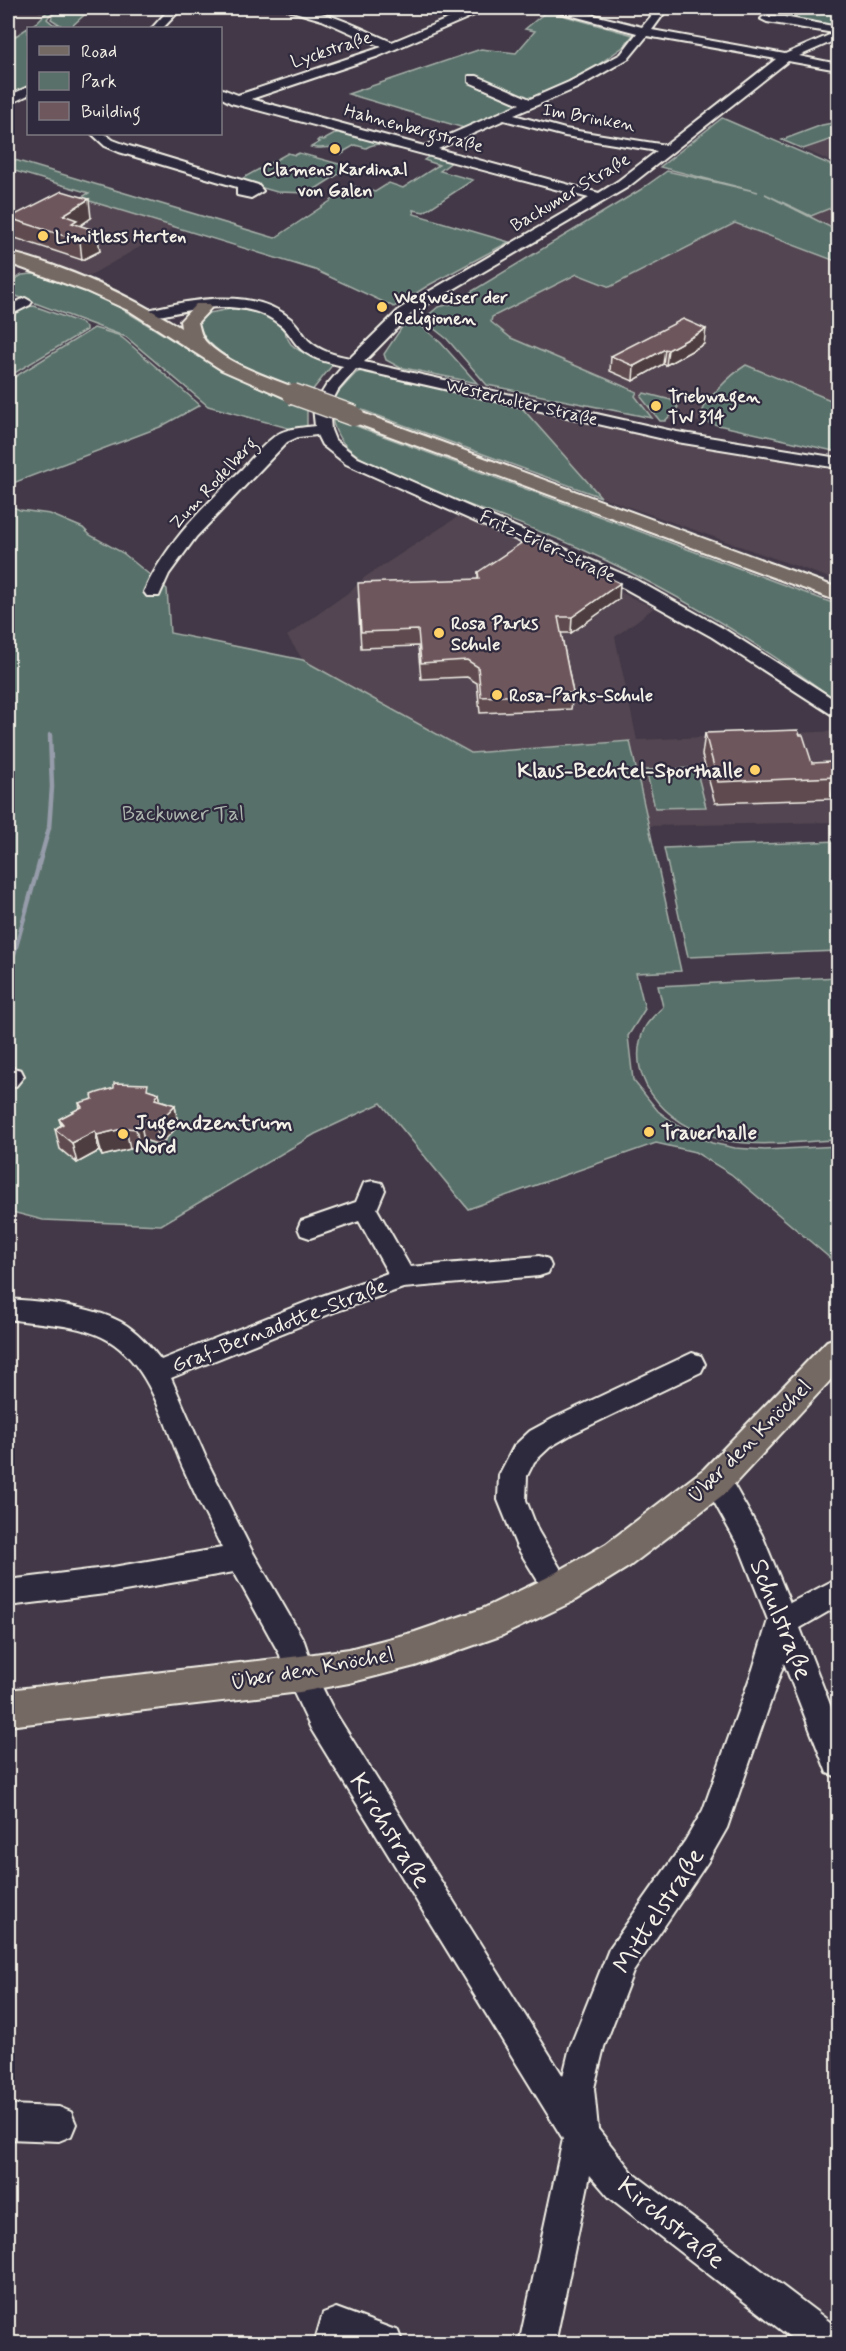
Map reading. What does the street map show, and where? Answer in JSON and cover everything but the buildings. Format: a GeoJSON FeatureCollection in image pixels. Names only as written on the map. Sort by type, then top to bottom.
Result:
{"type":"FeatureCollection","features":[{"type":"Feature","properties":{"kind":"main road"},"geometry":{"type":"LineString","coordinates":[[8,257],[92,287],[153,316],[229,366],[293,394],[838,595]]}},
{"type":"Feature","properties":{"kind":"main road"},"geometry":{"type":"LineString","coordinates":[[202,308],[189,321],[192,336],[203,351]]}},
{"type":"Feature","properties":{"kind":"main road","name":"Über den Knöchel"},"geometry":{"type":"LineString","coordinates":[[8,1708],[300,1674],[349,1666],[415,1649],[490,1623],[559,1590],[631,1547],[716,1480],[838,1351]]}},
{"type":"Feature","properties":{"kind":"street"},"geometry":{"type":"LineString","coordinates":[[158,27],[176,8]]}},
{"type":"Feature","properties":{"kind":"street"},"geometry":{"type":"LineString","coordinates":[[292,8],[326,18],[393,47]]}},
{"type":"Feature","properties":{"kind":"street","name":"Lyckstraße"},"geometry":{"type":"LineString","coordinates":[[222,103],[393,47],[482,8]]}},
{"type":"Feature","properties":{"kind":"street"},"geometry":{"type":"LineString","coordinates":[[555,8],[645,32],[838,67]]}},
{"type":"Feature","properties":{"kind":"street"},"geometry":{"type":"LineString","coordinates":[[425,150],[573,85],[625,56],[663,8]]}},
{"type":"Feature","properties":{"kind":"street"},"geometry":{"type":"LineString","coordinates":[[767,19],[838,30]]}},
{"type":"Feature","properties":{"kind":"street","name":"Backumer Straße"},"geometry":{"type":"LineString","coordinates":[[354,364],[402,314],[417,303],[623,184],[785,58],[838,35]]}},
{"type":"Feature","properties":{"kind":"street"},"geometry":{"type":"LineString","coordinates":[[473,79],[530,104]]}},
{"type":"Feature","properties":{"kind":"street"},"geometry":{"type":"LineString","coordinates":[[8,102],[27,92]]}},
{"type":"Feature","properties":{"kind":"street","name":"Hahnenbergstraße"},"geometry":{"type":"LineString","coordinates":[[222,93],[237,99],[600,197]]}},
{"type":"Feature","properties":{"kind":"street","name":"Im Brinken"},"geometry":{"type":"LineString","coordinates":[[504,116],[559,132],[669,149]]}},
{"type":"Feature","properties":{"kind":"street"},"geometry":{"type":"LineString","coordinates":[[99,135],[109,143],[124,149],[246,188]]}},
{"type":"Feature","properties":{"kind":"street"},"geometry":{"type":"LineString","coordinates":[[8,312],[26,302]]}},
{"type":"Feature","properties":{"kind":"street","name":"Westerholter Straße"},"geometry":{"type":"LineString","coordinates":[[153,316],[224,303]]}},
{"type":"Feature","properties":{"kind":"street","name":"Westerholter Straße"},"geometry":{"type":"LineString","coordinates":[[153,316],[200,304],[224,303],[253,307],[270,312],[286,321],[305,345],[312,350],[354,364],[677,437],[838,463]]}},
{"type":"Feature","properties":{"kind":"street"},"geometry":{"type":"LineString","coordinates":[[323,430],[321,406],[331,389],[354,364]]}},
{"type":"Feature","properties":{"kind":"street","name":"Zum Rodelberg"},"geometry":{"type":"LineString","coordinates":[[153,592],[156,581],[188,535],[281,439],[295,433],[323,430]]}},
{"type":"Feature","properties":{"kind":"street","name":"Fritz-Erler-Straße"},"geometry":{"type":"LineString","coordinates":[[323,430],[328,442],[352,461],[630,584],[726,637],[838,710]]}},
{"type":"Feature","properties":{"kind":"street","name":"Graf-Bernadotte-Straße"},"geometry":{"type":"LineString","coordinates":[[310,1228],[369,1199],[403,1278]]}},
{"type":"Feature","properties":{"kind":"street","name":"Graf-Bernadotte-Straße"},"geometry":{"type":"LineString","coordinates":[[156,1373],[328,1304],[403,1278],[539,1266]]}},
{"type":"Feature","properties":{"kind":"street","name":"Kirchstraße"},"geometry":{"type":"LineString","coordinates":[[8,1309],[72,1317],[111,1329],[136,1348],[156,1373],[198,1471],[241,1558],[294,1651],[300,1674],[322,1719],[580,2136],[621,2185],[830,2343]]}},
{"type":"Feature","properties":{"kind":"street"},"geometry":{"type":"LineString","coordinates":[[559,1590],[527,1538],[512,1500],[513,1475],[524,1454],[540,1439],[563,1426],[692,1364]]}},
{"type":"Feature","properties":{"kind":"street","name":"Schulstraße"},"geometry":{"type":"LineString","coordinates":[[716,1480],[752,1544],[781,1623],[838,1762]]}},
{"type":"Feature","properties":{"kind":"street"},"geometry":{"type":"LineString","coordinates":[[8,1593],[113,1580],[241,1558]]}},
{"type":"Feature","properties":{"kind":"street"},"geometry":{"type":"LineString","coordinates":[[781,1623],[838,1591]]}},
{"type":"Feature","properties":{"kind":"street","name":"Mittelstraße"},"geometry":{"type":"LineString","coordinates":[[537,2343],[580,2136],[577,2088],[591,2036],[621,1961],[696,1852],[716,1817],[732,1766],[768,1669],[781,1623]]}},
{"type":"Feature","properties":{"kind":"street"},"geometry":{"type":"LineString","coordinates":[[8,2122],[59,2124]]}},
{"type":"Feature","properties":{"kind":"street"},"geometry":{"type":"LineString","coordinates":[[332,2343],[336,2326],[385,2343]]}},
{"type":"Feature","properties":{"kind":"shaded area"},"geometry":{"type":"Polygon","coordinates":[[[838,137],[838,165],[803,149],[838,137]]]}},
{"type":"Feature","properties":{"kind":"shaded area"},"geometry":{"type":"Polygon","coordinates":[[[674,171],[766,194],[811,216],[838,205],[838,452],[714,423],[651,418],[573,403],[447,310],[656,187],[674,171]]]}},
{"type":"Feature","properties":{"kind":"shaded area"},"geometry":{"type":"Polygon","coordinates":[[[80,198],[175,227],[89,276],[8,251],[8,237],[80,198]]]}},
{"type":"Feature","properties":{"kind":"shaded area"},"geometry":{"type":"Polygon","coordinates":[[[522,408],[692,445],[838,470],[838,581],[601,497],[522,408]]]}},
{"type":"Feature","properties":{"kind":"shaded area","name":"Rosa-Parks-Schule"},"geometry":{"type":"Polygon","coordinates":[[[459,516],[654,608],[615,637],[637,740],[838,731],[838,822],[647,826],[630,741],[471,753],[303,660],[287,636],[349,592],[365,577],[459,516]]]}},
{"type":"Feature","properties":{"kind":"green space"},"geometry":{"type":"Polygon","coordinates":[[[24,8],[51,8],[52,12],[47,19],[53,24],[62,26],[51,19],[54,8],[92,8],[71,27],[29,27],[47,12],[24,8]]]}},
{"type":"Feature","properties":{"kind":"green space"},"geometry":{"type":"Polygon","coordinates":[[[738,8],[838,8],[838,26],[738,8]]]}},
{"type":"Feature","properties":{"kind":"green space"},"geometry":{"type":"Polygon","coordinates":[[[547,11],[633,35],[623,47],[588,72],[533,99],[464,128],[348,94],[481,49],[516,53],[535,31],[525,29],[547,11]]]}},
{"type":"Feature","properties":{"kind":"green space"},"geometry":{"type":"Polygon","coordinates":[[[27,29],[27,88],[8,98],[8,41],[27,29]]]}},
{"type":"Feature","properties":{"kind":"green space"},"geometry":{"type":"Polygon","coordinates":[[[722,118],[838,168],[838,205],[811,216],[765,194],[838,231],[838,262],[735,223],[610,287],[577,274],[492,317],[491,322],[511,338],[637,392],[635,396],[652,418],[487,385],[447,339],[427,323],[426,317],[438,307],[451,304],[640,190],[667,171],[758,192],[660,167],[722,118]]]}},
{"type":"Feature","properties":{"kind":"green space"},"geometry":{"type":"Polygon","coordinates":[[[838,122],[838,137],[803,149],[782,140],[822,125],[838,122]]]}},
{"type":"Feature","properties":{"kind":"green space"},"geometry":{"type":"Polygon","coordinates":[[[340,131],[403,148],[397,149],[377,144],[366,148],[355,145],[342,154],[333,152],[334,148],[311,147],[320,142],[317,141],[319,139],[324,140],[340,131]]]}},
{"type":"Feature","properties":{"kind":"green space"},"geometry":{"type":"Polygon","coordinates":[[[288,153],[295,155],[299,153],[350,167],[309,193],[277,192],[245,183],[243,178],[288,153]]]}},
{"type":"Feature","properties":{"kind":"green space"},"geometry":{"type":"Polygon","coordinates":[[[431,155],[453,161],[440,171],[473,180],[424,212],[413,210],[414,214],[509,242],[429,285],[394,307],[315,270],[80,198],[89,193],[8,169],[8,158],[275,238],[353,186],[375,192],[389,183],[403,188],[439,165],[424,160],[431,155]]]}},
{"type":"Feature","properties":{"kind":"green space"},"geometry":{"type":"Polygon","coordinates":[[[22,275],[47,275],[114,304],[223,371],[307,409],[307,428],[299,431],[208,406],[126,337],[8,293],[8,283],[22,275]]]}},
{"type":"Feature","properties":{"kind":"green space"},"geometry":{"type":"Polygon","coordinates":[[[34,306],[81,323],[86,330],[8,377],[8,315],[22,307],[34,306]]]}},
{"type":"Feature","properties":{"kind":"green space"},"geometry":{"type":"Polygon","coordinates":[[[230,309],[251,311],[271,318],[282,328],[295,348],[334,363],[311,392],[233,361],[207,340],[197,327],[198,322],[209,313],[230,309]]]}},
{"type":"Feature","properties":{"kind":"green space"},"geometry":{"type":"Polygon","coordinates":[[[406,321],[417,322],[441,343],[477,383],[399,367],[386,360],[384,354],[406,321]]]}},
{"type":"Feature","properties":{"kind":"green space"},"geometry":{"type":"Polygon","coordinates":[[[94,328],[118,335],[125,340],[200,405],[160,427],[8,485],[8,381],[94,328]]]}},
{"type":"Feature","properties":{"kind":"green space"},"geometry":{"type":"Polygon","coordinates":[[[746,365],[838,403],[838,452],[709,423],[701,417],[712,395],[746,365]]]}},
{"type":"Feature","properties":{"kind":"green space"},"geometry":{"type":"Polygon","coordinates":[[[364,370],[522,408],[601,497],[332,399],[356,373],[364,370]]]}},
{"type":"Feature","properties":{"kind":"green space"},"geometry":{"type":"Polygon","coordinates":[[[644,393],[671,400],[678,407],[665,421],[660,421],[641,397],[644,393]]]}},
{"type":"Feature","properties":{"kind":"green space"},"geometry":{"type":"Polygon","coordinates":[[[332,417],[838,605],[838,702],[744,637],[645,580],[577,547],[418,485],[366,461],[339,438],[332,417]]]}},
{"type":"Feature","properties":{"kind":"green space","name":"Backumer Tal"},"geometry":{"type":"Polygon","coordinates":[[[8,505],[20,510],[50,514],[83,528],[90,535],[123,553],[167,589],[170,633],[303,660],[471,753],[630,741],[681,971],[636,973],[645,1009],[628,1036],[633,1080],[658,1111],[684,1130],[712,1143],[735,1148],[765,1150],[838,1146],[838,1265],[731,1174],[695,1152],[656,1143],[468,1209],[381,1103],[315,1134],[161,1225],[43,1220],[8,1211],[8,505]]]}},
{"type":"Feature","properties":{"kind":"green space"},"geometry":{"type":"Polygon","coordinates":[[[696,768],[706,807],[655,808],[646,770],[696,768]]]}},
{"type":"Feature","properties":{"kind":"green space"},"geometry":{"type":"Polygon","coordinates":[[[838,841],[838,951],[688,957],[664,848],[838,841]]]}},
{"type":"Feature","properties":{"kind":"green space"},"geometry":{"type":"Polygon","coordinates":[[[838,977],[838,1140],[756,1144],[709,1136],[690,1128],[673,1116],[646,1086],[640,1067],[639,1048],[645,1027],[663,1007],[658,986],[838,977]]]}},
{"type":"Feature","properties":{"kind":"waterway"},"geometry":{"type":"LineString","coordinates":[[8,957],[14,954],[49,828],[52,787],[50,735]]}},
{"type":"Feature","properties":{"kind":"place","name":"Clamens Kardinal von Galen"},"geometry":{"type":"Point","coordinates":[335,149]}},
{"type":"Feature","properties":{"kind":"place","name":"Limitless Herten"},"geometry":{"type":"Point","coordinates":[43,236]}},
{"type":"Feature","properties":{"kind":"place","name":"Wegweiser der Religionen"},"geometry":{"type":"Point","coordinates":[382,307]}},
{"type":"Feature","properties":{"kind":"place","name":"Triebwagen TW 314"},"geometry":{"type":"Point","coordinates":[656,406]}},
{"type":"Feature","properties":{"kind":"place","name":"Rosa Parks Schule"},"geometry":{"type":"Point","coordinates":[439,633]}},
{"type":"Feature","properties":{"kind":"place","name":"Rosa-Parks-Schule"},"geometry":{"type":"Point","coordinates":[497,695]}},
{"type":"Feature","properties":{"kind":"place","name":"Klaus-Bechtel-Sporthalle"},"geometry":{"type":"Point","coordinates":[755,770]}},
{"type":"Feature","properties":{"kind":"place","name":"Trauerhalle"},"geometry":{"type":"Point","coordinates":[649,1132]}},
{"type":"Feature","properties":{"kind":"place","name":"Jugendzentrum Nord"},"geometry":{"type":"Point","coordinates":[123,1134]}}]}
